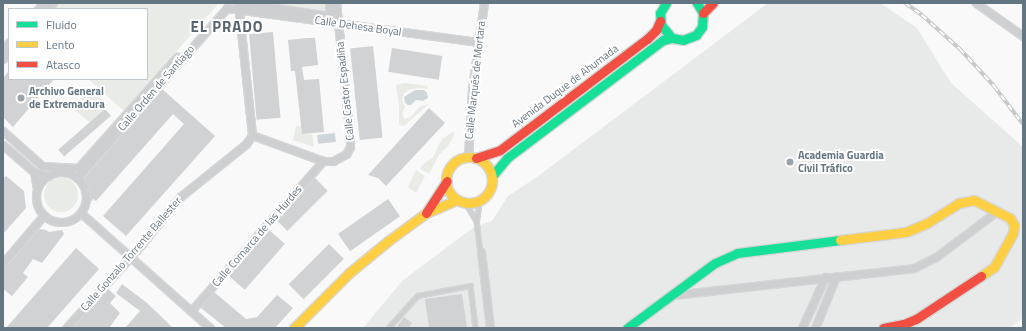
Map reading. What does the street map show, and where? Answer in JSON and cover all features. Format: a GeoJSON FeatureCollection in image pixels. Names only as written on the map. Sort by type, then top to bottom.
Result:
{"type":"FeatureCollection","features":[{"type":"Feature","properties":{"kind":"main road"},"geometry":{"type":"LineString","coordinates":[[663,5],[660,21],[663,30],[672,38],[683,40],[696,35],[702,27],[703,13],[697,3]]}},
{"type":"Feature","properties":{"kind":"main road"},"geometry":{"type":"LineString","coordinates":[[703,13],[713,3]]}},
{"type":"Feature","properties":{"kind":"main road","name":"Avenida Duque de Ahumada"},"geometry":{"type":"LineString","coordinates":[[472,158],[500,150],[647,39],[656,30],[660,21]]}},
{"type":"Feature","properties":{"kind":"main road","name":"Avenida Duque de Ahumada"},"geometry":{"type":"LineString","coordinates":[[492,176],[507,158],[663,40],[672,38]]}},
{"type":"Feature","properties":{"kind":"main road"},"geometry":{"type":"LineString","coordinates":[[298,327],[325,296],[349,273],[388,241],[426,213],[462,201],[474,202],[480,200],[489,192],[492,185],[492,176],[484,163],[472,158],[459,160],[452,166],[448,172],[447,181],[426,213]]}},
{"type":"Feature","properties":{"kind":"main road"},"geometry":{"type":"LineString","coordinates":[[447,181],[452,194],[462,201]]}},
{"type":"Feature","properties":{"kind":"main road"},"geometry":{"type":"LineString","coordinates":[[627,328],[715,263],[737,253],[906,232],[927,223],[959,203],[974,200],[1010,218],[1014,225],[1013,233],[994,267],[916,319],[904,324],[884,328]]}},
{"type":"Feature","properties":{"kind":"street"},"geometry":{"type":"LineString","coordinates":[[3,130],[42,166],[78,168],[225,3]]}},
{"type":"Feature","properties":{"kind":"street"},"geometry":{"type":"LineString","coordinates":[[323,161],[252,135],[240,5],[330,16],[330,3]]}},
{"type":"Feature","properties":{"kind":"street","name":"Calle Castor Espadiña"},"geometry":{"type":"LineString","coordinates":[[323,161],[333,161],[339,159],[346,154],[350,147],[336,3]]}},
{"type":"Feature","properties":{"kind":"street","name":"Calle Marqués de Mortara"},"geometry":{"type":"LineString","coordinates":[[472,158],[478,42],[484,3]]}},
{"type":"Feature","properties":{"kind":"street"},"geometry":{"type":"LineString","coordinates":[[976,3],[1023,35]]}},
{"type":"Feature","properties":{"kind":"street","name":"Calle Dehesa Boyal"},"geometry":{"type":"LineString","coordinates":[[240,5],[338,23],[478,42]]}},
{"type":"Feature","properties":{"kind":"street","name":"Calle Orden de Santiago"},"geometry":{"type":"LineString","coordinates":[[78,178],[227,8],[240,5]]}},
{"type":"Feature","properties":{"kind":"street","name":"Calle Gonzalo Torrente Ballester"},"geometry":{"type":"LineString","coordinates":[[66,328],[130,257],[180,196],[246,144],[252,135]]}},
{"type":"Feature","properties":{"kind":"street"},"geometry":{"type":"LineString","coordinates":[[3,156],[6,148],[34,172],[48,176]]}},
{"type":"Feature","properties":{"kind":"street","name":"Calle Comarca de las Hurdes"},"geometry":{"type":"LineString","coordinates":[[191,311],[323,161]]}},
{"type":"Feature","properties":{"kind":"street"},"geometry":{"type":"LineString","coordinates":[[34,172],[37,189],[37,204],[44,216],[59,222],[71,220],[81,213],[86,194],[83,183],[78,178],[63,172],[48,176],[41,182],[37,189]]}},
{"type":"Feature","properties":{"kind":"street"},"geometry":{"type":"LineString","coordinates":[[670,295],[914,268],[936,257],[997,211]]}},
{"type":"Feature","properties":{"kind":"street"},"geometry":{"type":"LineString","coordinates":[[81,213],[210,328]]}},
{"type":"Feature","properties":{"kind":"street"},"geometry":{"type":"LineString","coordinates":[[3,263],[44,216]]}},
{"type":"Feature","properties":{"kind":"street"},"geometry":{"type":"LineString","coordinates":[[481,252],[490,328]]}},
{"type":"Feature","properties":{"kind":"street"},"geometry":{"type":"LineString","coordinates":[[815,328],[836,276]]}},
{"type":"Feature","properties":{"kind":"street"},"geometry":{"type":"LineString","coordinates":[[802,328],[825,277]]}},
{"type":"Feature","properties":{"kind":"lane"},"geometry":{"type":"LineString","coordinates":[[480,200],[477,221],[481,252]]}},
{"type":"Feature","properties":{"kind":"lane"},"geometry":{"type":"LineString","coordinates":[[462,201],[477,221]]}},
{"type":"Feature","properties":{"kind":"lane"},"geometry":{"type":"LineString","coordinates":[[389,328],[418,296],[471,286],[476,328]]}},
{"type":"Feature","properties":{"kind":"shaded area"},"geometry":{"type":"Polygon","coordinates":[[[58,3],[219,3],[124,111],[89,80],[148,80],[148,8],[54,8],[58,3]]]}},
{"type":"Feature","properties":{"kind":"shaded area"},"geometry":{"type":"Polygon","coordinates":[[[266,3],[327,3],[328,11],[266,3]]]}},
{"type":"Feature","properties":{"kind":"shaded area","name":"Academia Guardia Civil Tráfico"},"geometry":{"type":"Polygon","coordinates":[[[768,3],[880,3],[917,28],[951,83],[1023,147],[1023,318],[1009,328],[363,328],[402,281],[474,227],[492,221],[508,196],[537,177],[768,3]]]}},
{"type":"Feature","properties":{"kind":"shaded area"},"geometry":{"type":"Polygon","coordinates":[[[405,83],[428,86],[427,89],[411,89],[404,93],[402,100],[405,107],[402,114],[405,119],[411,117],[419,107],[429,104],[404,126],[399,125],[399,106],[396,85],[405,83]]]}},
{"type":"Feature","properties":{"kind":"shaded area"},"geometry":{"type":"Polygon","coordinates":[[[90,90],[108,105],[92,124],[74,109],[90,90]]]}},
{"type":"Feature","properties":{"kind":"shaded area"},"geometry":{"type":"Polygon","coordinates":[[[415,90],[424,90],[427,93],[428,98],[423,101],[416,100],[411,105],[408,105],[405,103],[404,97],[415,90]]]}},
{"type":"Feature","properties":{"kind":"shaded area"},"geometry":{"type":"Polygon","coordinates":[[[296,126],[301,126],[302,134],[312,134],[314,147],[293,140],[296,126]]]}},
{"type":"Feature","properties":{"kind":"shaded area"},"geometry":{"type":"Polygon","coordinates":[[[454,131],[454,136],[448,146],[439,155],[429,174],[420,169],[421,166],[433,157],[442,139],[454,131]]]}},
{"type":"Feature","properties":{"kind":"shaded area"},"geometry":{"type":"Polygon","coordinates":[[[335,133],[336,142],[318,144],[317,135],[335,133]]]}},
{"type":"Feature","properties":{"kind":"shaded area"},"geometry":{"type":"Polygon","coordinates":[[[416,170],[425,176],[416,193],[408,187],[416,170]]]}},
{"type":"Feature","properties":{"kind":"shaded area"},"geometry":{"type":"Polygon","coordinates":[[[64,178],[73,183],[77,188],[77,202],[73,207],[68,211],[58,212],[54,211],[45,202],[44,192],[45,188],[54,179],[64,178]]]}},
{"type":"Feature","properties":{"kind":"building"},"geometry":{"type":"Polygon","coordinates":[[[273,32],[280,118],[257,120],[249,34],[273,32]]]}},
{"type":"Feature","properties":{"kind":"building"},"geometry":{"type":"Polygon","coordinates":[[[315,38],[318,65],[302,67],[304,80],[319,79],[324,132],[302,134],[295,71],[291,71],[288,40],[315,38]]]}},
{"type":"Feature","properties":{"kind":"building"},"geometry":{"type":"Polygon","coordinates":[[[373,46],[383,137],[360,140],[350,48],[373,46]]]}},
{"type":"Feature","properties":{"kind":"building"},"geometry":{"type":"Polygon","coordinates":[[[392,48],[442,56],[439,80],[388,72],[392,48]]]}},
{"type":"Feature","properties":{"kind":"building","name":"Archivo General de Extremadura"},"geometry":{"type":"Polygon","coordinates":[[[8,72],[8,80],[53,80],[13,127],[3,117],[3,78],[8,72]]]}},
{"type":"Feature","properties":{"kind":"building"},"geometry":{"type":"Polygon","coordinates":[[[162,89],[215,136],[126,236],[103,216],[184,124],[173,114],[96,201],[93,199],[85,210],[86,194],[81,189],[82,186],[80,183],[162,89]]]}},
{"type":"Feature","properties":{"kind":"building"},"geometry":{"type":"Polygon","coordinates":[[[429,108],[445,123],[386,186],[378,178],[368,175],[429,108]]]}},
{"type":"Feature","properties":{"kind":"building"},"geometry":{"type":"Polygon","coordinates":[[[105,109],[111,116],[64,156],[58,150],[105,109]]]}},
{"type":"Feature","properties":{"kind":"building"},"geometry":{"type":"Polygon","coordinates":[[[6,176],[24,191],[26,208],[3,234],[3,179],[6,176]]]}},
{"type":"Feature","properties":{"kind":"building"},"geometry":{"type":"Polygon","coordinates":[[[315,178],[328,191],[287,231],[275,218],[315,178]]]}},
{"type":"Feature","properties":{"kind":"building"},"geometry":{"type":"Polygon","coordinates":[[[388,199],[400,216],[350,251],[338,234],[388,199]]]}},
{"type":"Feature","properties":{"kind":"building"},"geometry":{"type":"Polygon","coordinates":[[[39,229],[49,232],[62,230],[64,234],[42,263],[33,259],[23,273],[28,277],[12,296],[3,289],[3,268],[7,266],[39,229]]]}},
{"type":"Feature","properties":{"kind":"building"},"geometry":{"type":"Polygon","coordinates":[[[269,230],[285,244],[245,290],[229,276],[269,230]]]}},
{"type":"Feature","properties":{"kind":"building"},"geometry":{"type":"Polygon","coordinates":[[[329,244],[344,259],[304,299],[289,284],[329,244]]]}},
{"type":"Feature","properties":{"kind":"building"},"geometry":{"type":"Polygon","coordinates":[[[76,248],[99,269],[47,328],[6,328],[76,248]]]}},
{"type":"Feature","properties":{"kind":"building"},"geometry":{"type":"Polygon","coordinates":[[[122,284],[147,303],[173,328],[125,328],[140,311],[116,293],[122,284]]]}},
{"type":"Feature","properties":{"kind":"building"},"geometry":{"type":"Polygon","coordinates":[[[108,289],[116,296],[110,303],[120,313],[109,328],[73,328],[108,289]]]}},
{"type":"Feature","properties":{"kind":"building"},"geometry":{"type":"Polygon","coordinates":[[[214,292],[246,319],[257,317],[277,295],[293,308],[275,328],[226,328],[201,308],[214,292]]]}},
{"type":"Feature","properties":{"kind":"building"},"geometry":{"type":"Polygon","coordinates":[[[462,294],[467,328],[429,328],[425,299],[462,294]]]}},
{"type":"Feature","properties":{"kind":"building"},"geometry":{"type":"Polygon","coordinates":[[[404,317],[412,323],[408,328],[396,328],[404,317]]]}},
{"type":"Feature","properties":{"kind":"railway"},"geometry":{"type":"LineString","coordinates":[[905,3],[922,15],[960,49],[994,86],[1023,124]]}},
{"type":"Feature","properties":{"kind":"traffic: fast"},"geometry":{"type":"LineString","coordinates":[[666,3],[660,13],[661,25],[672,38],[683,40],[696,35],[702,27],[703,13],[697,3]]}},
{"type":"Feature","properties":{"kind":"traffic: fast"},"geometry":{"type":"LineString","coordinates":[[492,176],[507,158],[663,40],[672,38]]}},
{"type":"Feature","properties":{"kind":"traffic: fast"},"geometry":{"type":"LineString","coordinates":[[627,328],[715,263],[737,253],[840,240]]}},
{"type":"Feature","properties":{"kind":"traffic: slow"},"geometry":{"type":"LineString","coordinates":[[469,157],[482,161],[488,167],[492,180],[488,193],[482,199],[469,203],[456,199],[450,193],[446,180],[450,167],[456,161],[469,157]]}},
{"type":"Feature","properties":{"kind":"traffic: slow"},"geometry":{"type":"LineString","coordinates":[[294,328],[349,273],[388,241],[426,213],[457,200]]}},
{"type":"Feature","properties":{"kind":"traffic: slow"},"geometry":{"type":"LineString","coordinates":[[840,240],[906,232],[927,223],[959,203],[974,200],[1010,218],[1014,225],[1013,233],[994,267],[981,276]]}},
{"type":"Feature","properties":{"kind":"traffic: jam"},"geometry":{"type":"LineString","coordinates":[[703,13],[713,3]]}},
{"type":"Feature","properties":{"kind":"traffic: jam"},"geometry":{"type":"LineString","coordinates":[[476,158],[500,150],[647,39],[656,30],[660,21]]}},
{"type":"Feature","properties":{"kind":"traffic: jam"},"geometry":{"type":"LineString","coordinates":[[426,213],[447,181]]}},
{"type":"Feature","properties":{"kind":"traffic: jam"},"geometry":{"type":"LineString","coordinates":[[883,328],[904,324],[916,319],[981,276]]}},
{"type":"Feature","properties":{"kind":"place","name":"Archivo General de Extremadura"},"geometry":{"type":"Point","coordinates":[21,98]}},
{"type":"Feature","properties":{"kind":"place","name":"Academia Guardia Civil Tráfico"},"geometry":{"type":"Point","coordinates":[790,162]}},
{"type":"Feature","properties":{"kind":"district","name":"EL PRADO"},"geometry":{"type":"Point","coordinates":[227,27]}}]}
